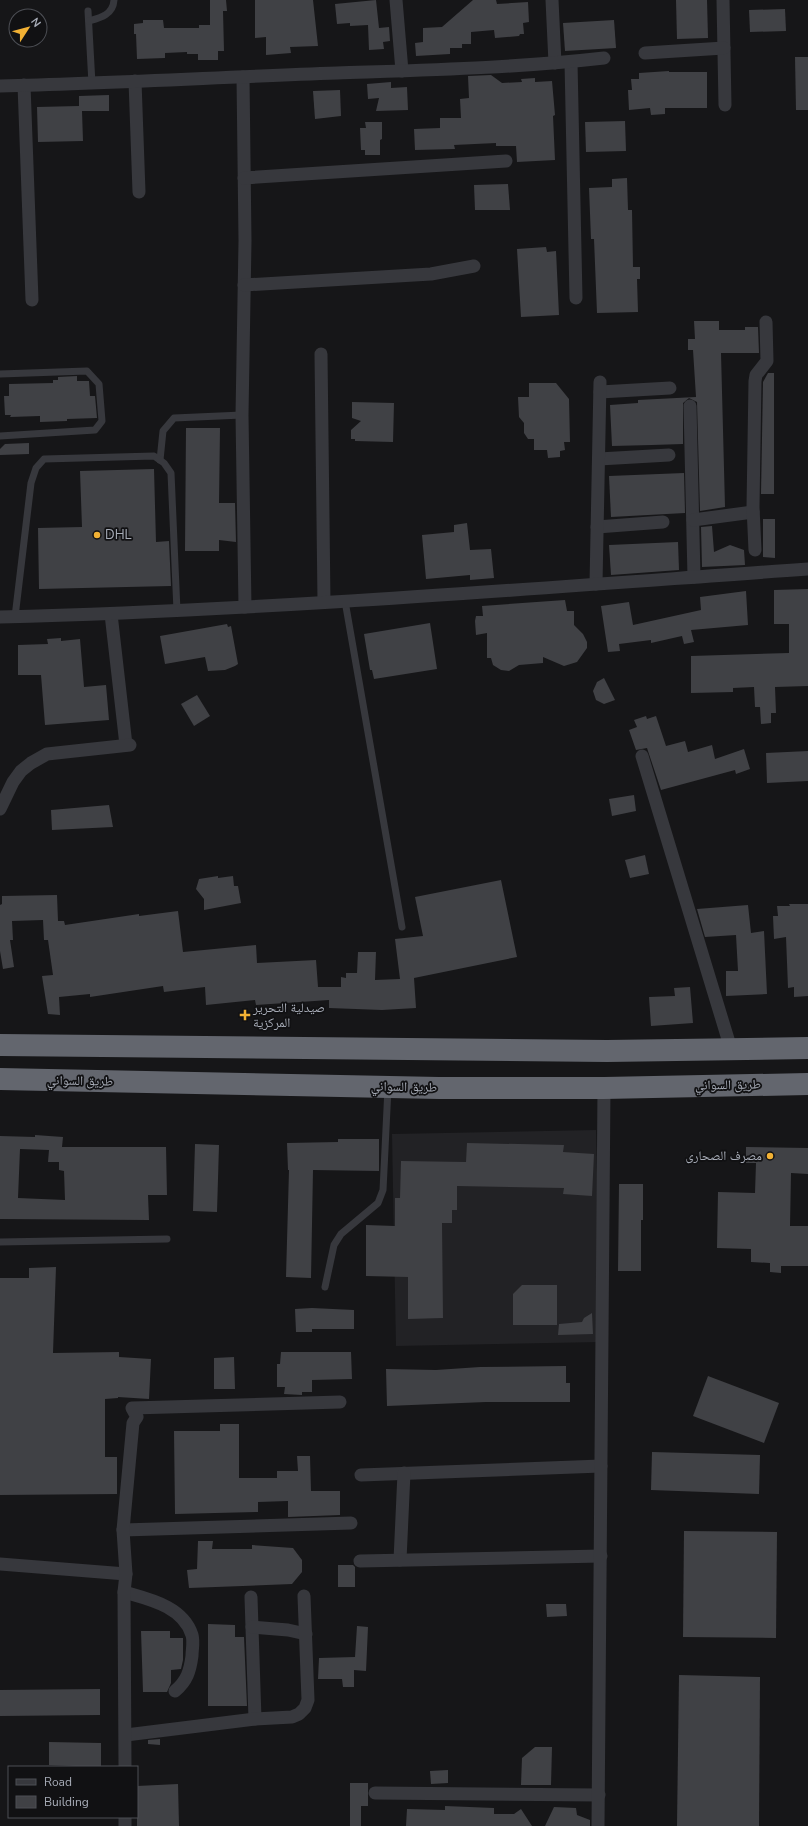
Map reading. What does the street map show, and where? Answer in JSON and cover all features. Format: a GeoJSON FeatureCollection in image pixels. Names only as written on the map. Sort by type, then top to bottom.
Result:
{"type":"FeatureCollection","features":[{"type":"Feature","properties":{"kind":"highway"},"geometry":{"type":"LineString","coordinates":[[0,1045],[607,1051],[808,1048]]}},
{"type":"Feature","properties":{"kind":"highway","name":"طريق السواني"},"geometry":{"type":"LineString","coordinates":[[0,1079],[388,1087],[604,1088],[808,1084]]}},
{"type":"Feature","properties":{"kind":"street"},"geometry":{"type":"LineString","coordinates":[[396,0],[402,71]]}},
{"type":"Feature","properties":{"kind":"street"},"geometry":{"type":"LineString","coordinates":[[552,0],[555,63]]}},
{"type":"Feature","properties":{"kind":"street"},"geometry":{"type":"LineString","coordinates":[[723,0],[726,105]]}},
{"type":"Feature","properties":{"kind":"street"},"geometry":{"type":"LineString","coordinates":[[645,54],[724,48]]}},
{"type":"Feature","properties":{"kind":"street"},"geometry":{"type":"LineString","coordinates":[[0,86],[92,84],[402,71],[571,62],[604,58]]}},
{"type":"Feature","properties":{"kind":"street"},"geometry":{"type":"LineString","coordinates":[[571,62],[576,298]]}},
{"type":"Feature","properties":{"kind":"street"},"geometry":{"type":"LineString","coordinates":[[243,77],[244,285],[242,416],[245,607]]}},
{"type":"Feature","properties":{"kind":"street"},"geometry":{"type":"LineString","coordinates":[[135,81],[139,192]]}},
{"type":"Feature","properties":{"kind":"street"},"geometry":{"type":"LineString","coordinates":[[24,85],[32,300]]}},
{"type":"Feature","properties":{"kind":"street"},"geometry":{"type":"LineString","coordinates":[[244,178],[506,161]]}},
{"type":"Feature","properties":{"kind":"street"},"geometry":{"type":"LineString","coordinates":[[244,285],[431,274],[474,266]]}},
{"type":"Feature","properties":{"kind":"street"},"geometry":{"type":"LineString","coordinates":[[755,550],[753,512],[755,381],[756,375],[767,361],[766,322]]}},
{"type":"Feature","properties":{"kind":"street"},"geometry":{"type":"LineString","coordinates":[[321,354],[324,602]]}},
{"type":"Feature","properties":{"kind":"street"},"geometry":{"type":"LineString","coordinates":[[596,584],[600,387],[670,388]]}},
{"type":"Feature","properties":{"kind":"street"},"geometry":{"type":"LineString","coordinates":[[690,406],[694,577]]}},
{"type":"Feature","properties":{"kind":"street"},"geometry":{"type":"LineString","coordinates":[[598,459],[669,454]]}},
{"type":"Feature","properties":{"kind":"street"},"geometry":{"type":"LineString","coordinates":[[693,520],[753,512]]}},
{"type":"Feature","properties":{"kind":"street"},"geometry":{"type":"LineString","coordinates":[[597,527],[663,522]]}},
{"type":"Feature","properties":{"kind":"street"},"geometry":{"type":"LineString","coordinates":[[0,617],[111,614],[245,607],[808,569]]}},
{"type":"Feature","properties":{"kind":"street"},"geometry":{"type":"LineString","coordinates":[[0,809],[13,782],[21,771],[30,763],[47,754],[128,745],[111,614]]}},
{"type":"Feature","properties":{"kind":"street"},"geometry":{"type":"LineString","coordinates":[[642,756],[731,1049]]}},
{"type":"Feature","properties":{"kind":"street"},"geometry":{"type":"LineString","coordinates":[[598,1826],[604,1088]]}},
{"type":"Feature","properties":{"kind":"street"},"geometry":{"type":"LineString","coordinates":[[125,1766],[124,1592],[126,1574],[123,1530],[133,1423],[137,1418],[132,1408],[340,1402]]}},
{"type":"Feature","properties":{"kind":"street"},"geometry":{"type":"LineString","coordinates":[[361,1475],[601,1466]]}},
{"type":"Feature","properties":{"kind":"street"},"geometry":{"type":"LineString","coordinates":[[400,1560],[404,1473]]}},
{"type":"Feature","properties":{"kind":"street"},"geometry":{"type":"LineString","coordinates":[[123,1530],[351,1523]]}},
{"type":"Feature","properties":{"kind":"street"},"geometry":{"type":"LineString","coordinates":[[360,1561],[601,1556]]}},
{"type":"Feature","properties":{"kind":"street"},"geometry":{"type":"LineString","coordinates":[[0,1564],[126,1574]]}},
{"type":"Feature","properties":{"kind":"street"},"geometry":{"type":"LineString","coordinates":[[124,1592],[154,1601],[169,1608],[178,1615],[192,1634],[193,1643],[188,1674],[185,1682],[175,1691]]}},
{"type":"Feature","properties":{"kind":"street"},"geometry":{"type":"LineString","coordinates":[[126,1735],[292,1717],[299,1714],[305,1708],[308,1700],[304,1596]]}},
{"type":"Feature","properties":{"kind":"street"},"geometry":{"type":"LineString","coordinates":[[251,1597],[254,1720]]}},
{"type":"Feature","properties":{"kind":"street"},"geometry":{"type":"LineString","coordinates":[[252,1627],[288,1630],[306,1634]]}},
{"type":"Feature","properties":{"kind":"street"},"geometry":{"type":"LineString","coordinates":[[375,1793],[599,1795]]}},
{"type":"Feature","properties":{"kind":"lane"},"geometry":{"type":"LineString","coordinates":[[89,21],[104,17],[112,8],[114,0]]}},
{"type":"Feature","properties":{"kind":"lane"},"geometry":{"type":"LineString","coordinates":[[88,11],[92,84]]}},
{"type":"Feature","properties":{"kind":"lane"},"geometry":{"type":"LineString","coordinates":[[0,374],[88,371],[99,384],[102,421],[95,430],[0,436]]}},
{"type":"Feature","properties":{"kind":"lane"},"geometry":{"type":"LineString","coordinates":[[160,460],[163,431],[174,418],[242,416]]}},
{"type":"Feature","properties":{"kind":"lane"},"geometry":{"type":"LineString","coordinates":[[15,617],[31,483],[36,468],[44,459],[154,456],[160,460],[172,473],[177,611]]}},
{"type":"Feature","properties":{"kind":"lane"},"geometry":{"type":"LineString","coordinates":[[345,601],[402,928]]}},
{"type":"Feature","properties":{"kind":"lane"},"geometry":{"type":"LineString","coordinates":[[325,1287],[334,1245],[341,1234],[378,1203],[384,1190],[388,1087]]}},
{"type":"Feature","properties":{"kind":"lane"},"geometry":{"type":"LineString","coordinates":[[0,1242],[167,1239]]}},
{"type":"Feature","properties":{"kind":"shaded area"},"geometry":{"type":"Polygon","coordinates":[[[596,1130],[601,1342],[396,1346],[392,1134],[596,1130]]]}},
{"type":"Feature","properties":{"kind":"building"},"geometry":{"type":"Polygon","coordinates":[[[210,0],[226,0],[227,11],[223,11],[224,51],[218,51],[218,60],[198,60],[198,54],[187,54],[187,52],[165,53],[165,58],[137,59],[134,24],[143,23],[143,20],[163,20],[164,28],[199,28],[199,25],[210,25],[210,0]]]}},
{"type":"Feature","properties":{"kind":"building"},"geometry":{"type":"Polygon","coordinates":[[[255,0],[313,0],[318,46],[290,47],[291,53],[266,55],[266,37],[255,38],[255,0]]]}},
{"type":"Feature","properties":{"kind":"building"},"geometry":{"type":"Polygon","coordinates":[[[376,0],[379,28],[389,27],[390,41],[383,42],[384,49],[369,50],[368,25],[350,26],[350,23],[337,24],[335,4],[376,0]]]}},
{"type":"Feature","properties":{"kind":"building"},"geometry":{"type":"Polygon","coordinates":[[[473,0],[496,0],[497,4],[528,2],[529,22],[523,23],[524,34],[520,34],[519,36],[495,38],[494,30],[471,32],[471,44],[462,44],[462,48],[450,48],[450,54],[416,56],[415,43],[423,42],[423,28],[442,27],[473,0]]]}},
{"type":"Feature","properties":{"kind":"building"},"geometry":{"type":"Polygon","coordinates":[[[676,0],[707,0],[708,38],[677,39],[676,0]]]}},
{"type":"Feature","properties":{"kind":"building"},"geometry":{"type":"Polygon","coordinates":[[[785,9],[786,31],[750,32],[749,10],[785,9]]]}},
{"type":"Feature","properties":{"kind":"building"},"geometry":{"type":"Polygon","coordinates":[[[614,20],[616,48],[565,51],[563,23],[614,20]]]}},
{"type":"Feature","properties":{"kind":"building"},"geometry":{"type":"Polygon","coordinates":[[[795,57],[808,57],[808,110],[796,110],[795,57]]]}},
{"type":"Feature","properties":{"kind":"building"},"geometry":{"type":"Polygon","coordinates":[[[669,71],[707,72],[707,108],[665,108],[665,114],[651,115],[650,108],[629,110],[628,90],[632,90],[631,79],[639,79],[639,73],[669,71]]]}},
{"type":"Feature","properties":{"kind":"building"},"geometry":{"type":"Polygon","coordinates":[[[491,75],[502,83],[522,82],[521,79],[535,78],[535,82],[552,81],[555,115],[553,116],[555,160],[517,162],[516,146],[496,146],[496,143],[454,145],[455,149],[415,150],[414,129],[440,128],[440,118],[461,118],[460,99],[469,98],[468,76],[491,75]]]}},
{"type":"Feature","properties":{"kind":"building"},"geometry":{"type":"Polygon","coordinates":[[[391,82],[391,88],[407,87],[408,110],[376,111],[379,98],[368,99],[367,84],[391,82]]]}},
{"type":"Feature","properties":{"kind":"building"},"geometry":{"type":"Polygon","coordinates":[[[340,90],[341,116],[315,119],[313,91],[340,90]]]}},
{"type":"Feature","properties":{"kind":"building"},"geometry":{"type":"Polygon","coordinates":[[[109,95],[109,111],[82,111],[83,141],[38,142],[37,107],[79,106],[79,96],[109,95]]]}},
{"type":"Feature","properties":{"kind":"building"},"geometry":{"type":"Polygon","coordinates":[[[625,121],[626,151],[586,152],[585,122],[625,121]]]}},
{"type":"Feature","properties":{"kind":"building"},"geometry":{"type":"Polygon","coordinates":[[[365,122],[382,122],[380,155],[365,155],[365,150],[361,150],[360,128],[366,128],[365,122]]]}},
{"type":"Feature","properties":{"kind":"building"},"geometry":{"type":"Polygon","coordinates":[[[627,178],[628,210],[632,210],[633,267],[640,267],[640,279],[637,279],[638,312],[597,313],[594,239],[591,239],[589,188],[612,187],[612,179],[627,178]]]}},
{"type":"Feature","properties":{"kind":"building"},"geometry":{"type":"Polygon","coordinates":[[[508,184],[510,210],[475,210],[474,185],[508,184]]]}},
{"type":"Feature","properties":{"kind":"building"},"geometry":{"type":"Polygon","coordinates":[[[546,247],[547,252],[556,251],[559,315],[521,317],[517,249],[546,247]]]}},
{"type":"Feature","properties":{"kind":"building"},"geometry":{"type":"Polygon","coordinates":[[[694,321],[719,321],[719,330],[745,330],[745,327],[758,327],[759,353],[721,353],[725,507],[700,511],[697,402],[689,398],[683,403],[683,444],[612,446],[610,405],[638,403],[638,400],[696,397],[693,350],[688,350],[688,339],[695,339],[694,321]]]}},
{"type":"Feature","properties":{"kind":"building"},"geometry":{"type":"Polygon","coordinates":[[[768,373],[774,373],[774,494],[761,494],[763,382],[768,373]]]}},
{"type":"Feature","properties":{"kind":"building"},"geometry":{"type":"Polygon","coordinates":[[[77,376],[77,381],[89,381],[90,396],[95,396],[97,418],[40,422],[40,416],[10,417],[11,415],[5,415],[4,396],[9,396],[9,384],[53,383],[53,380],[58,380],[58,377],[77,376]]]}},
{"type":"Feature","properties":{"kind":"building"},"geometry":{"type":"Polygon","coordinates":[[[529,383],[556,383],[569,399],[570,442],[564,442],[565,450],[560,451],[560,457],[548,458],[547,450],[534,450],[534,439],[528,439],[524,433],[524,423],[519,417],[518,397],[529,397],[529,383]]]}},
{"type":"Feature","properties":{"kind":"building"},"geometry":{"type":"Polygon","coordinates":[[[352,402],[394,403],[393,442],[355,441],[355,439],[351,439],[351,430],[361,421],[352,418],[352,402]]]}},
{"type":"Feature","properties":{"kind":"building"},"geometry":{"type":"Polygon","coordinates":[[[186,428],[220,428],[219,503],[235,503],[236,542],[219,540],[219,551],[185,551],[186,428]]]}},
{"type":"Feature","properties":{"kind":"building"},"geometry":{"type":"Polygon","coordinates":[[[29,443],[29,454],[0,455],[0,449],[5,444],[29,443]]]}},
{"type":"Feature","properties":{"kind":"building","name":"DHL"},"geometry":{"type":"Polygon","coordinates":[[[154,469],[156,542],[169,541],[171,586],[39,589],[38,528],[82,527],[80,471],[154,469]]]}},
{"type":"Feature","properties":{"kind":"building"},"geometry":{"type":"Polygon","coordinates":[[[684,473],[685,513],[611,517],[609,476],[684,473]]]}},
{"type":"Feature","properties":{"kind":"building"},"geometry":{"type":"Polygon","coordinates":[[[763,519],[775,519],[775,558],[763,557],[763,519]]]}},
{"type":"Feature","properties":{"kind":"building"},"geometry":{"type":"Polygon","coordinates":[[[467,523],[470,550],[491,549],[494,578],[470,580],[470,575],[426,579],[422,535],[454,532],[454,525],[467,523]]]}},
{"type":"Feature","properties":{"kind":"building"},"geometry":{"type":"Polygon","coordinates":[[[712,526],[714,552],[730,545],[744,550],[745,565],[702,567],[701,527],[712,526]]]}},
{"type":"Feature","properties":{"kind":"building"},"geometry":{"type":"Polygon","coordinates":[[[678,542],[679,570],[611,575],[609,545],[678,542]]]}},
{"type":"Feature","properties":{"kind":"building"},"geometry":{"type":"Polygon","coordinates":[[[808,589],[808,686],[775,687],[776,713],[771,713],[771,723],[761,724],[760,707],[755,707],[754,687],[733,688],[733,692],[691,693],[691,656],[789,653],[789,624],[774,624],[774,590],[808,589]]]}},
{"type":"Feature","properties":{"kind":"building"},"geometry":{"type":"Polygon","coordinates":[[[746,591],[748,625],[691,630],[694,642],[684,644],[682,636],[651,643],[651,640],[619,644],[620,651],[608,652],[601,606],[629,602],[633,625],[701,610],[700,597],[746,591]]]}},
{"type":"Feature","properties":{"kind":"building"},"geometry":{"type":"Polygon","coordinates":[[[565,600],[567,611],[574,611],[574,625],[583,634],[587,642],[587,648],[577,662],[564,666],[543,657],[543,663],[519,665],[509,671],[501,670],[493,665],[491,658],[487,658],[487,633],[476,635],[476,616],[483,616],[482,606],[565,600]]]}},
{"type":"Feature","properties":{"kind":"building"},"geometry":{"type":"Polygon","coordinates":[[[430,623],[437,669],[374,679],[372,670],[370,670],[364,634],[430,623]]]}},
{"type":"Feature","properties":{"kind":"building"},"geometry":{"type":"Polygon","coordinates":[[[227,624],[228,627],[231,626],[238,664],[235,666],[225,670],[208,671],[205,657],[165,664],[160,636],[227,624]]]}},
{"type":"Feature","properties":{"kind":"building"},"geometry":{"type":"Polygon","coordinates":[[[61,638],[61,641],[80,639],[84,687],[106,685],[109,720],[45,725],[41,675],[18,675],[18,645],[48,644],[47,639],[61,638]]]}},
{"type":"Feature","properties":{"kind":"building"},"geometry":{"type":"Polygon","coordinates":[[[604,678],[615,700],[604,704],[596,700],[593,691],[597,682],[604,678]]]}},
{"type":"Feature","properties":{"kind":"building"},"geometry":{"type":"Polygon","coordinates":[[[197,695],[210,716],[194,726],[181,704],[197,695]]]}},
{"type":"Feature","properties":{"kind":"building"},"geometry":{"type":"Polygon","coordinates":[[[646,716],[647,719],[656,716],[666,746],[685,741],[688,752],[712,745],[715,759],[744,749],[750,769],[736,774],[735,770],[661,790],[647,748],[636,750],[629,730],[637,727],[634,720],[646,716]]]}},
{"type":"Feature","properties":{"kind":"building"},"geometry":{"type":"Polygon","coordinates":[[[808,751],[808,781],[767,783],[766,753],[808,751]]]}},
{"type":"Feature","properties":{"kind":"building"},"geometry":{"type":"Polygon","coordinates":[[[634,795],[636,811],[612,816],[609,799],[634,795]]]}},
{"type":"Feature","properties":{"kind":"building"},"geometry":{"type":"Polygon","coordinates":[[[109,805],[113,827],[52,830],[51,810],[109,805]]]}},
{"type":"Feature","properties":{"kind":"building"},"geometry":{"type":"Polygon","coordinates":[[[645,855],[649,874],[630,878],[625,860],[645,855]]]}},
{"type":"Feature","properties":{"kind":"building"},"geometry":{"type":"Polygon","coordinates":[[[218,876],[218,878],[233,876],[234,886],[238,886],[241,903],[204,910],[204,899],[196,889],[199,879],[218,876]]]}},
{"type":"Feature","properties":{"kind":"building"},"geometry":{"type":"Polygon","coordinates":[[[501,880],[517,957],[414,978],[416,1008],[382,1010],[329,1008],[329,1000],[256,1005],[255,1000],[206,1005],[205,987],[164,992],[163,986],[90,997],[90,994],[59,997],[60,1015],[48,1014],[42,976],[53,975],[48,940],[44,940],[43,920],[12,921],[13,940],[10,940],[14,967],[3,969],[0,951],[0,905],[2,904],[2,896],[57,895],[58,921],[64,921],[65,925],[139,914],[139,916],[178,911],[183,952],[256,945],[257,963],[316,960],[318,987],[341,987],[341,977],[346,978],[346,973],[357,973],[358,952],[376,952],[375,980],[400,979],[395,939],[423,936],[415,897],[501,880]]]}},
{"type":"Feature","properties":{"kind":"building"},"geometry":{"type":"Polygon","coordinates":[[[789,904],[808,904],[808,996],[794,997],[794,987],[788,988],[786,937],[774,939],[773,916],[778,916],[777,906],[790,906],[789,904]]]}},
{"type":"Feature","properties":{"kind":"building"},"geometry":{"type":"Polygon","coordinates":[[[748,905],[751,933],[764,931],[767,994],[726,996],[726,971],[738,971],[736,935],[705,937],[697,909],[748,905]]]}},
{"type":"Feature","properties":{"kind":"building"},"geometry":{"type":"Polygon","coordinates":[[[690,987],[693,1023],[651,1026],[649,997],[675,996],[674,988],[690,987]]]}},
{"type":"Feature","properties":{"kind":"building"},"geometry":{"type":"Polygon","coordinates":[[[35,1135],[63,1137],[62,1147],[166,1147],[167,1195],[148,1195],[149,1220],[0,1219],[0,1136],[35,1137],[35,1135]],[[20,1149],[18,1198],[65,1200],[64,1171],[59,1170],[59,1162],[48,1162],[49,1150],[20,1149]]]}},
{"type":"Feature","properties":{"kind":"building"},"geometry":{"type":"Polygon","coordinates":[[[338,1139],[379,1139],[379,1171],[313,1170],[311,1278],[286,1277],[289,1170],[287,1143],[338,1142],[338,1139]]]}},
{"type":"Feature","properties":{"kind":"building"},"geometry":{"type":"Polygon","coordinates":[[[467,1143],[564,1145],[563,1152],[594,1154],[592,1196],[563,1194],[564,1188],[457,1186],[457,1210],[452,1210],[452,1223],[442,1223],[443,1318],[408,1319],[408,1277],[366,1276],[366,1225],[395,1226],[395,1198],[400,1198],[401,1161],[466,1162],[467,1143]]]}},
{"type":"Feature","properties":{"kind":"building"},"geometry":{"type":"Polygon","coordinates":[[[195,1144],[219,1145],[217,1212],[193,1211],[195,1144]]]}},
{"type":"Feature","properties":{"kind":"building"},"geometry":{"type":"Polygon","coordinates":[[[746,1147],[808,1148],[808,1174],[791,1173],[790,1226],[808,1226],[808,1266],[781,1266],[781,1273],[770,1272],[770,1263],[751,1262],[751,1249],[717,1248],[718,1192],[755,1193],[756,1163],[746,1163],[746,1147]]]}},
{"type":"Feature","properties":{"kind":"building"},"geometry":{"type":"Polygon","coordinates":[[[619,1184],[643,1184],[641,1271],[618,1271],[619,1184]]]}},
{"type":"Feature","properties":{"kind":"building"},"geometry":{"type":"Polygon","coordinates":[[[56,1267],[53,1353],[119,1352],[119,1357],[151,1359],[149,1399],[118,1397],[105,1399],[105,1457],[117,1457],[117,1494],[0,1495],[0,1278],[29,1278],[29,1268],[56,1267]]]}},
{"type":"Feature","properties":{"kind":"building"},"geometry":{"type":"Polygon","coordinates":[[[522,1285],[557,1285],[557,1325],[513,1325],[513,1294],[522,1285]]]}},
{"type":"Feature","properties":{"kind":"building"},"geometry":{"type":"Polygon","coordinates":[[[312,1308],[354,1310],[354,1329],[312,1329],[312,1332],[296,1332],[295,1309],[312,1308]]]}},
{"type":"Feature","properties":{"kind":"building"},"geometry":{"type":"Polygon","coordinates":[[[592,1313],[593,1334],[558,1335],[559,1324],[582,1322],[584,1318],[592,1313]]]}},
{"type":"Feature","properties":{"kind":"building"},"geometry":{"type":"Polygon","coordinates":[[[281,1352],[351,1352],[352,1379],[312,1380],[312,1392],[302,1392],[302,1395],[284,1394],[285,1387],[277,1387],[277,1364],[280,1364],[281,1352]]]}},
{"type":"Feature","properties":{"kind":"building"},"geometry":{"type":"Polygon","coordinates":[[[234,1357],[235,1389],[214,1389],[214,1358],[234,1357]]]}},
{"type":"Feature","properties":{"kind":"building"},"geometry":{"type":"Polygon","coordinates":[[[566,1366],[566,1383],[570,1383],[570,1402],[486,1402],[387,1406],[386,1369],[436,1370],[480,1367],[566,1366]]]}},
{"type":"Feature","properties":{"kind":"building"},"geometry":{"type":"Polygon","coordinates":[[[708,1376],[779,1403],[764,1443],[693,1416],[708,1376]]]}},
{"type":"Feature","properties":{"kind":"building"},"geometry":{"type":"Polygon","coordinates":[[[220,1424],[239,1424],[239,1478],[277,1478],[277,1471],[298,1471],[297,1456],[310,1456],[311,1491],[340,1491],[340,1515],[288,1517],[288,1501],[258,1502],[258,1512],[175,1514],[174,1431],[220,1431],[220,1424]]]}},
{"type":"Feature","properties":{"kind":"building"},"geometry":{"type":"Polygon","coordinates":[[[652,1452],[760,1455],[759,1494],[651,1490],[652,1452]]]}},
{"type":"Feature","properties":{"kind":"building"},"geometry":{"type":"Polygon","coordinates":[[[684,1531],[777,1532],[776,1638],[683,1637],[684,1531]]]}},
{"type":"Feature","properties":{"kind":"building"},"geometry":{"type":"Polygon","coordinates":[[[198,1541],[213,1541],[212,1549],[252,1549],[252,1545],[293,1548],[302,1560],[302,1572],[292,1584],[189,1588],[187,1570],[197,1569],[198,1541]]]}},
{"type":"Feature","properties":{"kind":"building"},"geometry":{"type":"Polygon","coordinates":[[[338,1565],[353,1565],[355,1567],[355,1587],[338,1587],[338,1565]]]}},
{"type":"Feature","properties":{"kind":"building"},"geometry":{"type":"Polygon","coordinates":[[[546,1604],[566,1604],[567,1616],[547,1617],[546,1604]]]}},
{"type":"Feature","properties":{"kind":"building"},"geometry":{"type":"Polygon","coordinates":[[[208,1624],[235,1625],[235,1637],[244,1637],[247,1706],[208,1706],[208,1624]]]}},
{"type":"Feature","properties":{"kind":"building"},"geometry":{"type":"Polygon","coordinates":[[[357,1626],[368,1627],[366,1671],[354,1670],[354,1687],[343,1687],[342,1679],[318,1679],[319,1658],[355,1657],[357,1626]]]}},
{"type":"Feature","properties":{"kind":"building"},"geometry":{"type":"Polygon","coordinates":[[[141,1631],[170,1631],[170,1638],[183,1638],[183,1660],[181,1669],[171,1670],[171,1683],[167,1692],[143,1692],[141,1631]]]}},
{"type":"Feature","properties":{"kind":"building"},"geometry":{"type":"Polygon","coordinates":[[[679,1675],[760,1677],[759,1826],[677,1826],[679,1675]]]}},
{"type":"Feature","properties":{"kind":"building"},"geometry":{"type":"Polygon","coordinates":[[[100,1689],[100,1715],[0,1716],[0,1690],[100,1689]]]}},
{"type":"Feature","properties":{"kind":"building"},"geometry":{"type":"Polygon","coordinates":[[[160,1739],[160,1745],[148,1744],[148,1740],[160,1739]]]}},
{"type":"Feature","properties":{"kind":"building"},"geometry":{"type":"Polygon","coordinates":[[[49,1742],[101,1743],[101,1766],[49,1765],[49,1742]]]}},
{"type":"Feature","properties":{"kind":"building"},"geometry":{"type":"Polygon","coordinates":[[[535,1747],[552,1747],[551,1785],[521,1785],[522,1758],[535,1747]]]}},
{"type":"Feature","properties":{"kind":"building"},"geometry":{"type":"Polygon","coordinates":[[[448,1770],[448,1783],[431,1784],[430,1771],[448,1770]]]}},
{"type":"Feature","properties":{"kind":"building"},"geometry":{"type":"Polygon","coordinates":[[[350,1783],[368,1783],[368,1806],[361,1806],[361,1826],[350,1826],[350,1783]]]}},
{"type":"Feature","properties":{"kind":"building"},"geometry":{"type":"Polygon","coordinates":[[[178,1784],[179,1826],[137,1826],[138,1786],[178,1784]]]}},
{"type":"Feature","properties":{"kind":"building"},"geometry":{"type":"Polygon","coordinates":[[[445,1806],[494,1808],[494,1814],[514,1814],[521,1809],[532,1826],[406,1826],[407,1809],[445,1810],[445,1806]]]}},
{"type":"Feature","properties":{"kind":"building"},"geometry":{"type":"Polygon","coordinates":[[[554,1807],[576,1808],[577,1815],[590,1820],[590,1826],[545,1826],[554,1807]]]}},
{"type":"Feature","properties":{"kind":"place","name":"DHL"},"geometry":{"type":"Point","coordinates":[97,535]}},
{"type":"Feature","properties":{"kind":"place","name":"صيدلية التحرير المركزية"},"geometry":{"type":"Point","coordinates":[245,1015]}},
{"type":"Feature","properties":{"kind":"place","name":"مصرف الصحارى"},"geometry":{"type":"Point","coordinates":[770,1156]}}]}
